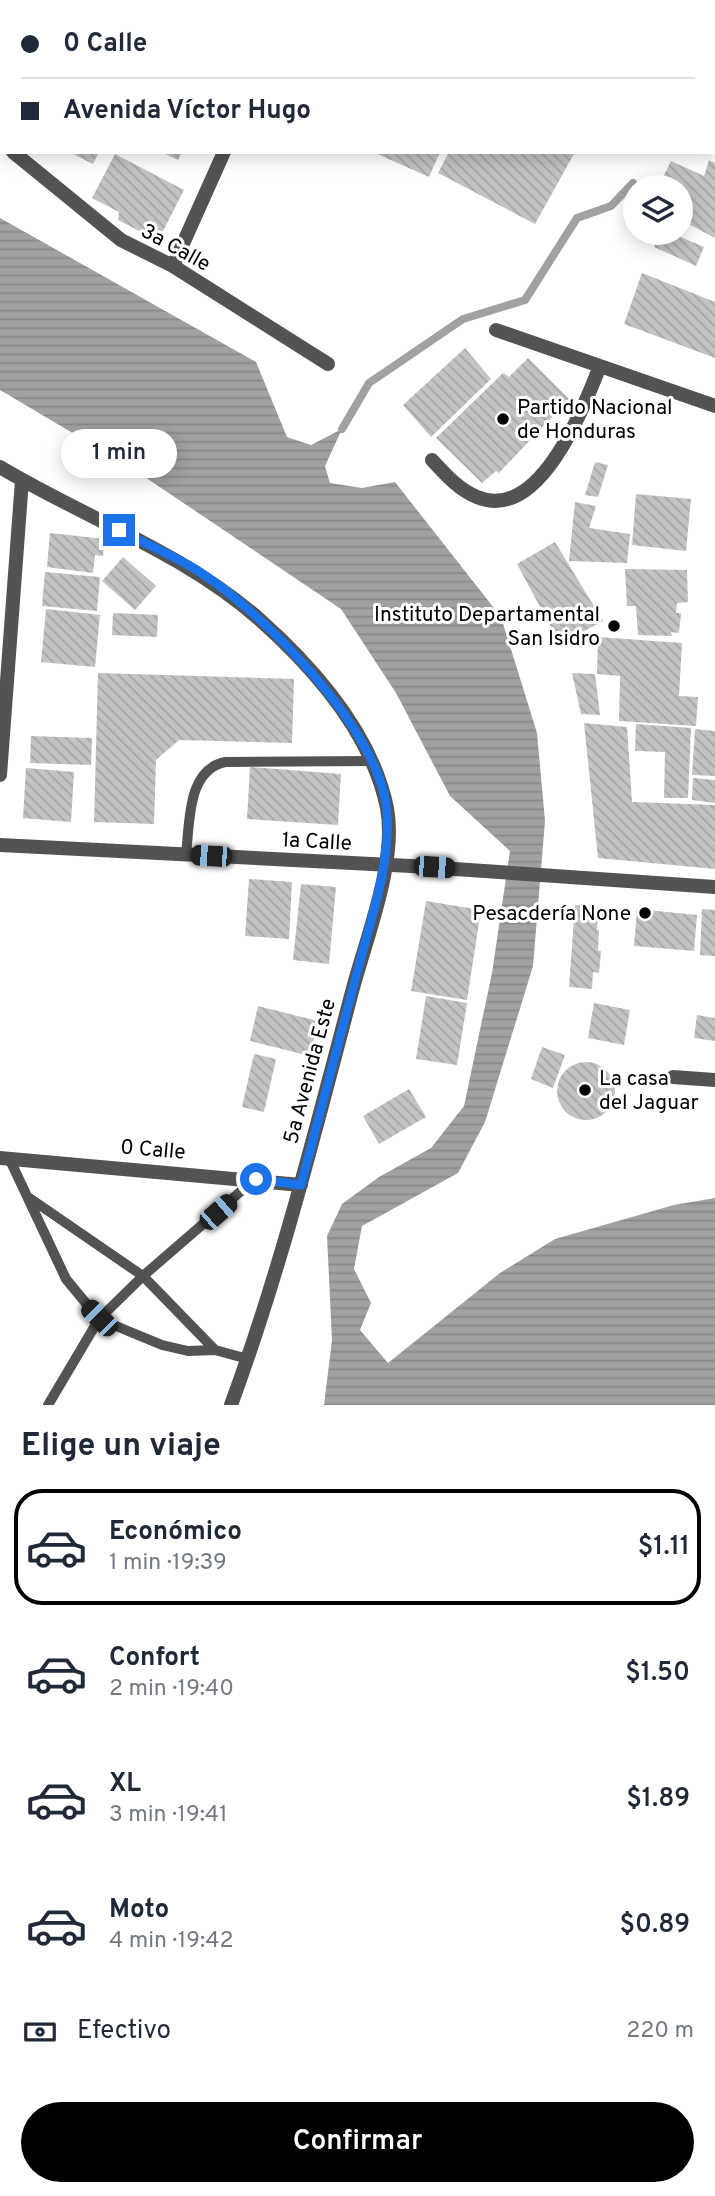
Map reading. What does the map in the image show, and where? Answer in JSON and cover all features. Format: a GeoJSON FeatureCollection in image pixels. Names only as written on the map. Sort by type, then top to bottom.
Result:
{"type":"FeatureCollection","features":[{"type":"Feature","properties":{"kind":"street","name":"3a Calle"},"geometry":{"type":"LineString","coordinates":[[15,154],[121,240],[173,266],[328,365]]}},
{"type":"Feature","properties":{"kind":"street"},"geometry":{"type":"LineString","coordinates":[[173,266],[223,154]]}},
{"type":"Feature","properties":{"kind":"street"},"geometry":{"type":"LineString","coordinates":[[496,330],[715,407]]}},
{"type":"Feature","properties":{"kind":"street"},"geometry":{"type":"LineString","coordinates":[[432,460],[457,485],[479,498],[502,500],[520,495],[541,478],[560,451],[600,366]]}},
{"type":"Feature","properties":{"kind":"street","name":"5a Avenida Este"},"geometry":{"type":"LineString","coordinates":[[0,467],[191,567],[258,618],[305,663],[351,724],[372,761],[387,809],[385,866],[301,1185],[248,1359],[231,1405]]}},
{"type":"Feature","properties":{"kind":"street"},"geometry":{"type":"LineString","coordinates":[[0,775],[22,480]]}},
{"type":"Feature","properties":{"kind":"street","name":"1a Calle"},"geometry":{"type":"LineString","coordinates":[[0,845],[478,870],[715,887]]}},
{"type":"Feature","properties":{"kind":"street"},"geometry":{"type":"LineString","coordinates":[[673,1077],[715,1080]]}},
{"type":"Feature","properties":{"kind":"street","name":"0 Calle"},"geometry":{"type":"LineString","coordinates":[[4,1158],[301,1185]]}},
{"type":"Feature","properties":{"kind":"lane"},"geometry":{"type":"LineString","coordinates":[[186,854],[194,796],[200,777],[211,765],[225,762],[372,761]]}},
{"type":"Feature","properties":{"kind":"lane"},"geometry":{"type":"LineString","coordinates":[[4,1158],[66,1279],[99,1318],[162,1345],[188,1352],[215,1350],[248,1359]]}},
{"type":"Feature","properties":{"kind":"lane"},"geometry":{"type":"LineString","coordinates":[[48,1405],[99,1318],[143,1276],[256,1179]]}},
{"type":"Feature","properties":{"kind":"lane"},"geometry":{"type":"LineString","coordinates":[[24,1195],[143,1276],[215,1350]]}},
{"type":"Feature","properties":{"kind":"shaded area"},"geometry":{"type":"Polygon","coordinates":[[[0,218],[256,362],[287,437],[311,445],[342,429],[325,466],[330,483],[362,488],[395,482],[501,617],[537,733],[545,821],[533,966],[485,1122],[458,1173],[362,1226],[354,1269],[371,1303],[360,1330],[388,1363],[500,1273],[555,1239],[674,1205],[715,1198],[715,1405],[324,1405],[332,1340],[327,1236],[342,1204],[379,1177],[431,1148],[464,1106],[492,973],[510,851],[450,796],[396,693],[341,609],[130,467],[0,390],[0,218]]]}},
{"type":"Feature","properties":{"kind":"building"},"geometry":{"type":"Polygon","coordinates":[[[73,154],[98,154],[93,164],[73,154]]]}},
{"type":"Feature","properties":{"kind":"building"},"geometry":{"type":"Polygon","coordinates":[[[115,154],[184,190],[158,241],[118,220],[119,212],[92,198],[115,154]]]}},
{"type":"Feature","properties":{"kind":"building"},"geometry":{"type":"Polygon","coordinates":[[[165,154],[181,154],[178,160],[165,154]]]}},
{"type":"Feature","properties":{"kind":"building"},"geometry":{"type":"Polygon","coordinates":[[[377,154],[439,154],[429,177],[377,154]]]}},
{"type":"Feature","properties":{"kind":"building"},"geometry":{"type":"Polygon","coordinates":[[[448,154],[574,154],[535,224],[438,173],[448,154]]]}},
{"type":"Feature","properties":{"kind":"building"},"geometry":{"type":"Polygon","coordinates":[[[709,160],[715,163],[715,238],[693,226],[693,175],[664,175],[671,161],[704,176],[709,160]]]}},
{"type":"Feature","properties":{"kind":"building"},"geometry":{"type":"Polygon","coordinates":[[[693,242],[704,247],[696,266],[654,247],[693,245],[693,242]]]}},
{"type":"Feature","properties":{"kind":"building"},"geometry":{"type":"Polygon","coordinates":[[[642,273],[715,302],[715,358],[624,324],[642,273]]]}},
{"type":"Feature","properties":{"kind":"building"},"geometry":{"type":"Polygon","coordinates":[[[465,348],[491,379],[431,437],[403,405],[465,348]]]}},
{"type":"Feature","properties":{"kind":"building","name":"Partido Nacional de Honduras"},"geometry":{"type":"Polygon","coordinates":[[[528,358],[569,399],[499,473],[496,471],[482,483],[436,438],[503,373],[509,377],[528,358]]]}},
{"type":"Feature","properties":{"kind":"building"},"geometry":{"type":"Polygon","coordinates":[[[595,462],[608,465],[598,497],[585,495],[595,462]]]}},
{"type":"Feature","properties":{"kind":"building"},"geometry":{"type":"Polygon","coordinates":[[[636,494],[691,499],[686,551],[632,545],[636,494]]]}},
{"type":"Feature","properties":{"kind":"building"},"geometry":{"type":"Polygon","coordinates":[[[575,502],[596,506],[589,528],[630,534],[627,563],[569,561],[575,502]]]}},
{"type":"Feature","properties":{"kind":"building"},"geometry":{"type":"Polygon","coordinates":[[[50,533],[105,539],[103,556],[95,555],[93,573],[47,567],[50,533]]]}},
{"type":"Feature","properties":{"kind":"building"},"geometry":{"type":"Polygon","coordinates":[[[555,542],[603,621],[560,644],[517,564],[555,542]]]}},
{"type":"Feature","properties":{"kind":"building"},"geometry":{"type":"Polygon","coordinates":[[[123,557],[156,586],[135,610],[102,581],[123,557]]]}},
{"type":"Feature","properties":{"kind":"building"},"geometry":{"type":"Polygon","coordinates":[[[625,569],[687,570],[688,602],[677,603],[676,613],[681,613],[679,633],[671,632],[672,636],[638,635],[636,606],[627,606],[625,569]]]}},
{"type":"Feature","properties":{"kind":"building"},"geometry":{"type":"Polygon","coordinates":[[[45,572],[100,577],[97,611],[42,606],[45,572]]]}},
{"type":"Feature","properties":{"kind":"building"},"geometry":{"type":"Polygon","coordinates":[[[46,609],[100,615],[95,667],[41,662],[46,609]]]}},
{"type":"Feature","properties":{"kind":"building"},"geometry":{"type":"Polygon","coordinates":[[[113,613],[158,615],[157,637],[112,635],[113,613]]]}},
{"type":"Feature","properties":{"kind":"building"},"geometry":{"type":"Polygon","coordinates":[[[598,637],[682,643],[679,696],[698,697],[696,726],[619,721],[620,676],[597,674],[598,637]]]}},
{"type":"Feature","properties":{"kind":"building"},"geometry":{"type":"Polygon","coordinates":[[[98,673],[294,679],[292,743],[179,740],[156,760],[154,824],[94,822],[98,673]]]}},
{"type":"Feature","properties":{"kind":"building"},"geometry":{"type":"Polygon","coordinates":[[[572,673],[595,674],[600,715],[581,714],[572,673]]]}},
{"type":"Feature","properties":{"kind":"building"},"geometry":{"type":"Polygon","coordinates":[[[584,723],[627,727],[632,802],[715,805],[715,869],[598,858],[584,723]]]}},
{"type":"Feature","properties":{"kind":"building"},"geometry":{"type":"Polygon","coordinates":[[[636,724],[691,728],[688,798],[664,798],[665,752],[635,751],[636,724]]]}},
{"type":"Feature","properties":{"kind":"building"},"geometry":{"type":"Polygon","coordinates":[[[695,729],[715,731],[715,776],[692,775],[695,729]]]}},
{"type":"Feature","properties":{"kind":"building"},"geometry":{"type":"Polygon","coordinates":[[[31,736],[92,738],[91,765],[30,763],[31,736]]]}},
{"type":"Feature","properties":{"kind":"building"},"geometry":{"type":"Polygon","coordinates":[[[250,767],[341,774],[338,825],[247,819],[250,767]]]}},
{"type":"Feature","properties":{"kind":"building"},"geometry":{"type":"Polygon","coordinates":[[[26,768],[74,772],[71,822],[23,818],[26,768]]]}},
{"type":"Feature","properties":{"kind":"building"},"geometry":{"type":"Polygon","coordinates":[[[693,778],[715,780],[715,803],[692,800],[693,778]]]}},
{"type":"Feature","properties":{"kind":"building"},"geometry":{"type":"Polygon","coordinates":[[[249,879],[292,882],[289,939],[245,936],[249,879]]]}},
{"type":"Feature","properties":{"kind":"building"},"geometry":{"type":"Polygon","coordinates":[[[301,884],[336,887],[329,964],[293,960],[301,884]]]}},
{"type":"Feature","properties":{"kind":"building"},"geometry":{"type":"Polygon","coordinates":[[[426,901],[481,910],[467,1000],[411,991],[426,901]]]}},
{"type":"Feature","properties":{"kind":"building"},"geometry":{"type":"Polygon","coordinates":[[[575,905],[598,907],[598,951],[601,951],[599,973],[593,972],[592,989],[569,987],[575,905]]]}},
{"type":"Feature","properties":{"kind":"building"},"geometry":{"type":"Polygon","coordinates":[[[637,909],[697,915],[694,951],[634,946],[637,909]]]}},
{"type":"Feature","properties":{"kind":"building"},"geometry":{"type":"Polygon","coordinates":[[[702,909],[715,910],[715,956],[700,955],[702,909]]]}},
{"type":"Feature","properties":{"kind":"building"},"geometry":{"type":"Polygon","coordinates":[[[426,996],[467,1003],[457,1065],[416,1059],[426,996]]]}},
{"type":"Feature","properties":{"kind":"building"},"geometry":{"type":"Polygon","coordinates":[[[594,1003],[630,1010],[624,1045],[588,1038],[594,1003]]]}},
{"type":"Feature","properties":{"kind":"building"},"geometry":{"type":"Polygon","coordinates":[[[258,1006],[318,1021],[310,1056],[250,1041],[258,1006]]]}},
{"type":"Feature","properties":{"kind":"building"},"geometry":{"type":"Polygon","coordinates":[[[697,1015],[715,1018],[715,1041],[694,1038],[697,1015]]]}},
{"type":"Feature","properties":{"kind":"building"},"geometry":{"type":"Polygon","coordinates":[[[542,1047],[565,1055],[553,1088],[531,1079],[542,1047]]]}},
{"type":"Feature","properties":{"kind":"building"},"geometry":{"type":"Polygon","coordinates":[[[254,1054],[276,1059],[264,1112],[242,1107],[254,1054]]]}},
{"type":"Feature","properties":{"kind":"building"},"geometry":{"type":"Polygon","coordinates":[[[586,1062],[597,1064],[610,1075],[615,1091],[613,1102],[602,1115],[586,1120],[575,1118],[562,1107],[557,1091],[559,1080],[570,1067],[586,1062]]]}},
{"type":"Feature","properties":{"kind":"building"},"geometry":{"type":"Polygon","coordinates":[[[409,1089],[426,1117],[379,1144],[363,1116],[409,1089]]]}},
{"type":"Feature","properties":{"kind":"waterway"},"geometry":{"type":"LineString","coordinates":[[342,429],[369,383],[463,319],[525,300],[577,218],[611,206],[623,193]]}},
{"type":"Feature","properties":{"kind":"place","name":"Partido Nacional de Honduras"},"geometry":{"type":"Point","coordinates":[503,419]}},
{"type":"Feature","properties":{"kind":"place","name":"Instituto Departamental San Isidro"},"geometry":{"type":"Point","coordinates":[614,626]}},
{"type":"Feature","properties":{"kind":"place","name":"Pesacdería None"},"geometry":{"type":"Point","coordinates":[645,913]}},
{"type":"Feature","properties":{"kind":"place","name":"La casa del Jaguar"},"geometry":{"type":"Point","coordinates":[585,1090]}},
{"type":"Feature","properties":{"kind":"route"},"geometry":{"type":"LineString","coordinates":[[119,530],[191,567],[258,618],[305,663],[351,724],[372,761],[387,809],[385,866],[301,1185],[256,1179]]}}]}
